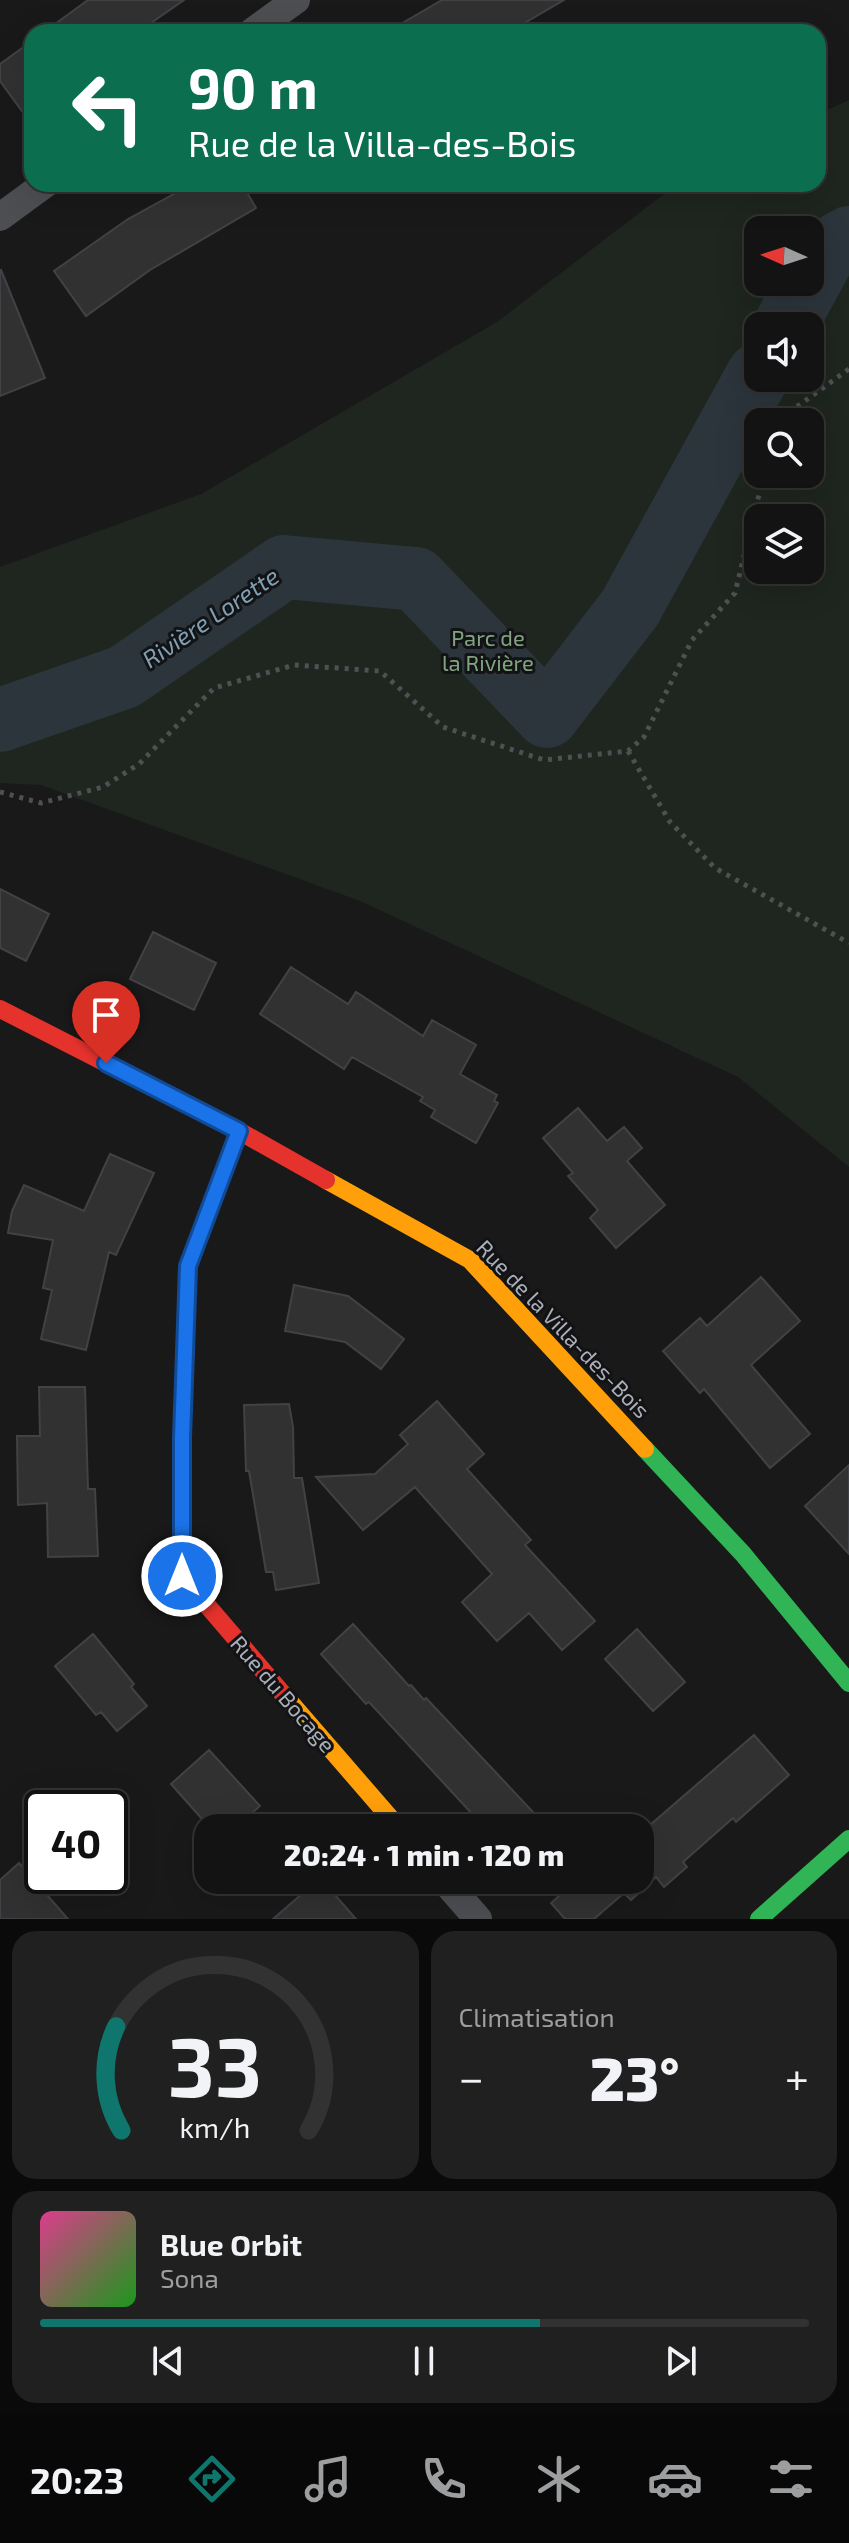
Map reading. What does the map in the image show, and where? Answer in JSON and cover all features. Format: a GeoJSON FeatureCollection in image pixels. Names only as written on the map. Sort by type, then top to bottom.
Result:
{"type":"FeatureCollection","features":[{"type":"Feature","properties":{"kind":"street"},"geometry":{"type":"LineString","coordinates":[[263,24],[296,0]]}},
{"type":"Feature","properties":{"kind":"street"},"geometry":{"type":"LineString","coordinates":[[0,217],[34,192]]}},
{"type":"Feature","properties":{"kind":"street","name":"Rue de la Villa-des-Bois"},"geometry":{"type":"LineString","coordinates":[[0,1009],[239,1131],[470,1260],[743,1554],[849,1683]]}},
{"type":"Feature","properties":{"kind":"street","name":"Rue du Bocage"},"geometry":{"type":"LineString","coordinates":[[239,1131],[188,1266],[182,1438],[182,1576],[387,1814]]}},
{"type":"Feature","properties":{"kind":"street"},"geometry":{"type":"LineString","coordinates":[[759,1919],[849,1839]]}},
{"type":"Feature","properties":{"kind":"street"},"geometry":{"type":"LineString","coordinates":[[456,1894],[478,1919]]}},
{"type":"Feature","properties":{"kind":"path"},"geometry":{"type":"LineString","coordinates":[[795,408],[849,369]]}},
{"type":"Feature","properties":{"kind":"path"},"geometry":{"type":"LineString","coordinates":[[0,792],[41,803],[103,787],[139,764],[214,688],[294,665],[380,671],[443,727],[544,760],[628,751],[644,737],[692,640],[735,593],[761,488]]}},
{"type":"Feature","properties":{"kind":"path"},"geometry":{"type":"LineString","coordinates":[[628,751],[670,822],[715,868],[849,943]]}},
{"type":"Feature","properties":{"kind":"green space","name":"Parc de la Rivière"},"geometry":{"type":"Polygon","coordinates":[[[849,100],[849,1167],[738,1077],[360,901],[41,785],[0,783],[0,567],[201,494],[497,322],[667,192],[826,192],[826,110],[849,100]]]}},
{"type":"Feature","properties":{"kind":"building"},"geometry":{"type":"Polygon","coordinates":[[[88,0],[184,0],[150,24],[55,24],[88,0]]]}},
{"type":"Feature","properties":{"kind":"building"},"geometry":{"type":"Polygon","coordinates":[[[442,0],[564,0],[523,24],[401,24],[442,0]]]}},
{"type":"Feature","properties":{"kind":"building"},"geometry":{"type":"Polygon","coordinates":[[[24,47],[24,114],[0,81],[0,64],[24,47]]]}},
{"type":"Feature","properties":{"kind":"building"},"geometry":{"type":"Polygon","coordinates":[[[177,192],[247,192],[256,208],[150,270],[86,316],[54,271],[128,219],[177,192]]]}},
{"type":"Feature","properties":{"kind":"building"},"geometry":{"type":"Polygon","coordinates":[[[0,271],[45,378],[0,396],[0,271]]]}},
{"type":"Feature","properties":{"kind":"building"},"geometry":{"type":"Polygon","coordinates":[[[0,889],[49,914],[26,961],[0,948],[0,889]]]}},
{"type":"Feature","properties":{"kind":"building"},"geometry":{"type":"Polygon","coordinates":[[[153,932],[216,963],[194,1010],[130,979],[153,932]]]}},
{"type":"Feature","properties":{"kind":"building"},"geometry":{"type":"Polygon","coordinates":[[[291,967],[348,1004],[356,992],[423,1036],[432,1020],[476,1045],[460,1074],[497,1095],[494,1101],[498,1103],[476,1143],[431,1117],[435,1110],[420,1101],[423,1097],[352,1057],[344,1069],[260,1014],[291,967]]]}},
{"type":"Feature","properties":{"kind":"building"},"geometry":{"type":"Polygon","coordinates":[[[578,1108],[607,1141],[624,1127],[642,1148],[627,1161],[665,1205],[616,1248],[590,1218],[598,1210],[568,1176],[573,1173],[543,1138],[578,1108]]]}},
{"type":"Feature","properties":{"kind":"building"},"geometry":{"type":"Polygon","coordinates":[[[110,1154],[154,1173],[116,1255],[109,1252],[86,1350],[41,1339],[52,1290],[43,1288],[53,1240],[8,1233],[12,1211],[24,1185],[84,1211],[110,1154]]]}},
{"type":"Feature","properties":{"kind":"building"},"geometry":{"type":"Polygon","coordinates":[[[761,1277],[800,1321],[751,1365],[810,1434],[770,1468],[704,1389],[700,1393],[663,1351],[700,1318],[707,1326],[761,1277]]]}},
{"type":"Feature","properties":{"kind":"building"},"geometry":{"type":"Polygon","coordinates":[[[294,1285],[348,1296],[404,1339],[381,1369],[345,1342],[285,1331],[294,1285]]]}},
{"type":"Feature","properties":{"kind":"building"},"geometry":{"type":"Polygon","coordinates":[[[39,1387],[85,1387],[88,1489],[95,1489],[98,1556],[48,1557],[47,1503],[18,1505],[17,1436],[40,1436],[39,1387]]]}},
{"type":"Feature","properties":{"kind":"building"},"geometry":{"type":"Polygon","coordinates":[[[437,1401],[484,1454],[467,1469],[531,1540],[525,1545],[595,1621],[562,1650],[529,1613],[497,1641],[462,1602],[492,1574],[415,1487],[363,1530],[316,1477],[375,1474],[408,1444],[400,1435],[437,1401]]]}},
{"type":"Feature","properties":{"kind":"building"},"geometry":{"type":"Polygon","coordinates":[[[289,1404],[293,1427],[294,1478],[302,1478],[319,1583],[276,1590],[273,1572],[266,1572],[249,1471],[246,1471],[244,1405],[289,1404]]]}},
{"type":"Feature","properties":{"kind":"building"},"geometry":{"type":"Polygon","coordinates":[[[849,1465],[849,1554],[805,1506],[849,1465]]]}},
{"type":"Feature","properties":{"kind":"building"},"geometry":{"type":"Polygon","coordinates":[[[353,1624],[409,1686],[424,1700],[426,1698],[535,1814],[472,1814],[321,1654],[353,1624]]]}},
{"type":"Feature","properties":{"kind":"building"},"geometry":{"type":"Polygon","coordinates":[[[637,1629],[685,1682],[653,1711],[605,1659],[637,1629]]]}},
{"type":"Feature","properties":{"kind":"building"},"geometry":{"type":"Polygon","coordinates":[[[93,1634],[134,1684],[131,1687],[147,1706],[117,1731],[101,1712],[96,1715],[55,1666],[93,1634]]]}},
{"type":"Feature","properties":{"kind":"building"},"geometry":{"type":"Polygon","coordinates":[[[754,1735],[789,1775],[736,1822],[733,1818],[683,1862],[687,1867],[664,1887],[656,1877],[654,1879],[654,1822],[754,1735]]]}},
{"type":"Feature","properties":{"kind":"building"},"geometry":{"type":"Polygon","coordinates":[[[209,1750],[260,1806],[251,1814],[198,1814],[171,1784],[209,1750]]]}},
{"type":"Feature","properties":{"kind":"building"},"geometry":{"type":"Polygon","coordinates":[[[19,1863],[24,1869],[24,1894],[46,1894],[68,1919],[0,1919],[0,1880],[19,1863]]]}},
{"type":"Feature","properties":{"kind":"building"},"geometry":{"type":"Polygon","coordinates":[[[302,1894],[334,1894],[356,1919],[273,1919],[302,1894]]]}},
{"type":"Feature","properties":{"kind":"building"},"geometry":{"type":"Polygon","coordinates":[[[561,1894],[623,1894],[594,1919],[565,1919],[551,1903],[561,1894]]]}},
{"type":"Feature","properties":{"kind":"waterway","name":"Rivière Lorette"},"geometry":{"type":"LineString","coordinates":[[824,255],[849,238]]}},
{"type":"Feature","properties":{"kind":"waterway","name":"Rivière Lorette"},"geometry":{"type":"LineString","coordinates":[[793,312],[801,296]]}},
{"type":"Feature","properties":{"kind":"waterway","name":"Rivière Lorette"},"geometry":{"type":"LineString","coordinates":[[0,720],[124,677],[284,567],[416,579],[547,716],[630,608],[749,392]]}},
{"type":"Feature","properties":{"kind":"traffic: fast"},"geometry":{"type":"LineString","coordinates":[[645,1449],[743,1554],[849,1683]]}},
{"type":"Feature","properties":{"kind":"traffic: fast"},"geometry":{"type":"LineString","coordinates":[[759,1919],[849,1839]]}},
{"type":"Feature","properties":{"kind":"traffic: slow"},"geometry":{"type":"LineString","coordinates":[[326,1180],[470,1260],[645,1449]]}},
{"type":"Feature","properties":{"kind":"traffic: slow"},"geometry":{"type":"LineString","coordinates":[[283,1694],[387,1814]]}},
{"type":"Feature","properties":{"kind":"traffic: jam"},"geometry":{"type":"LineString","coordinates":[[0,1009],[239,1131],[326,1180]]}},
{"type":"Feature","properties":{"kind":"traffic: jam"},"geometry":{"type":"LineString","coordinates":[[239,1131],[188,1266],[182,1438],[182,1576],[283,1694]]}},
{"type":"Feature","properties":{"kind":"route"},"geometry":{"type":"LineString","coordinates":[[106,1063],[239,1131],[188,1266],[182,1438],[182,1576]]}}]}
